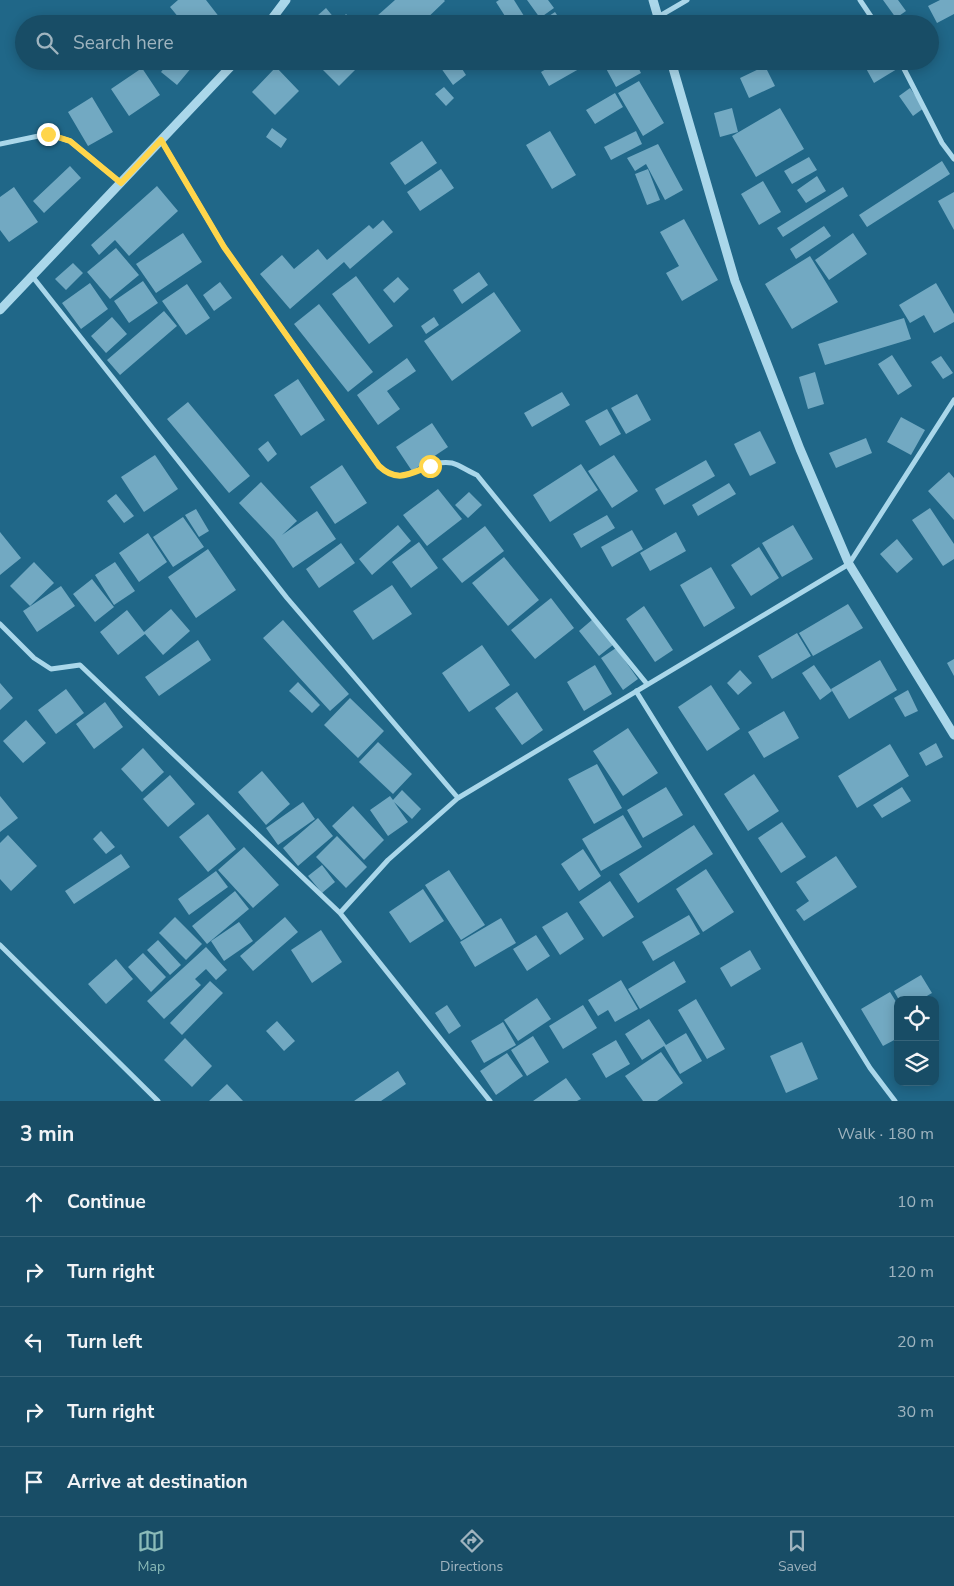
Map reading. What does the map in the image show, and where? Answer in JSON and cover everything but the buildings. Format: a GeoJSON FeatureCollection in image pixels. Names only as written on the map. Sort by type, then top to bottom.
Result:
{"type":"FeatureCollection","features":[{"type":"Feature","properties":{"kind":"street"},"geometry":{"type":"LineString","coordinates":[[275,15],[286,0]]}},
{"type":"Feature","properties":{"kind":"street"},"geometry":{"type":"LineString","coordinates":[[653,0],[658,15]]}},
{"type":"Feature","properties":{"kind":"street"},"geometry":{"type":"LineString","coordinates":[[666,15],[687,0]]}},
{"type":"Feature","properties":{"kind":"street"},"geometry":{"type":"LineString","coordinates":[[860,0],[870,15]]}},
{"type":"Feature","properties":{"kind":"street"},"geometry":{"type":"LineString","coordinates":[[0,310],[227,70]]}},
{"type":"Feature","properties":{"kind":"street"},"geometry":{"type":"LineString","coordinates":[[674,70],[735,281],[800,449],[849,564],[953,732]]}},
{"type":"Feature","properties":{"kind":"street"},"geometry":{"type":"LineString","coordinates":[[905,70],[942,143],[954,159]]}},
{"type":"Feature","properties":{"kind":"street"},"geometry":{"type":"LineString","coordinates":[[0,144],[48,134],[70,141],[121,183]]}},
{"type":"Feature","properties":{"kind":"street"},"geometry":{"type":"LineString","coordinates":[[161,140],[224,247],[379,466],[388,474],[402,477],[430,466],[451,463],[477,475],[647,684]]}},
{"type":"Feature","properties":{"kind":"street"},"geometry":{"type":"LineString","coordinates":[[32,276],[287,598],[458,798]]}},
{"type":"Feature","properties":{"kind":"street"},"geometry":{"type":"LineString","coordinates":[[340,913],[388,860],[458,798],[849,564],[954,400]]}},
{"type":"Feature","properties":{"kind":"street"},"geometry":{"type":"LineString","coordinates":[[0,624],[34,658],[50,669],[80,665],[340,913],[490,1101]]}},
{"type":"Feature","properties":{"kind":"street"},"geometry":{"type":"LineString","coordinates":[[636,691],[870,1068],[895,1101]]}},
{"type":"Feature","properties":{"kind":"street"},"geometry":{"type":"LineString","coordinates":[[0,945],[158,1101]]}},
{"type":"Feature","properties":{"kind":"route"},"geometry":{"type":"LineString","coordinates":[[48,134],[70,141],[121,183],[161,140],[224,247],[379,466],[388,474],[402,477],[430,466]]}}]}
